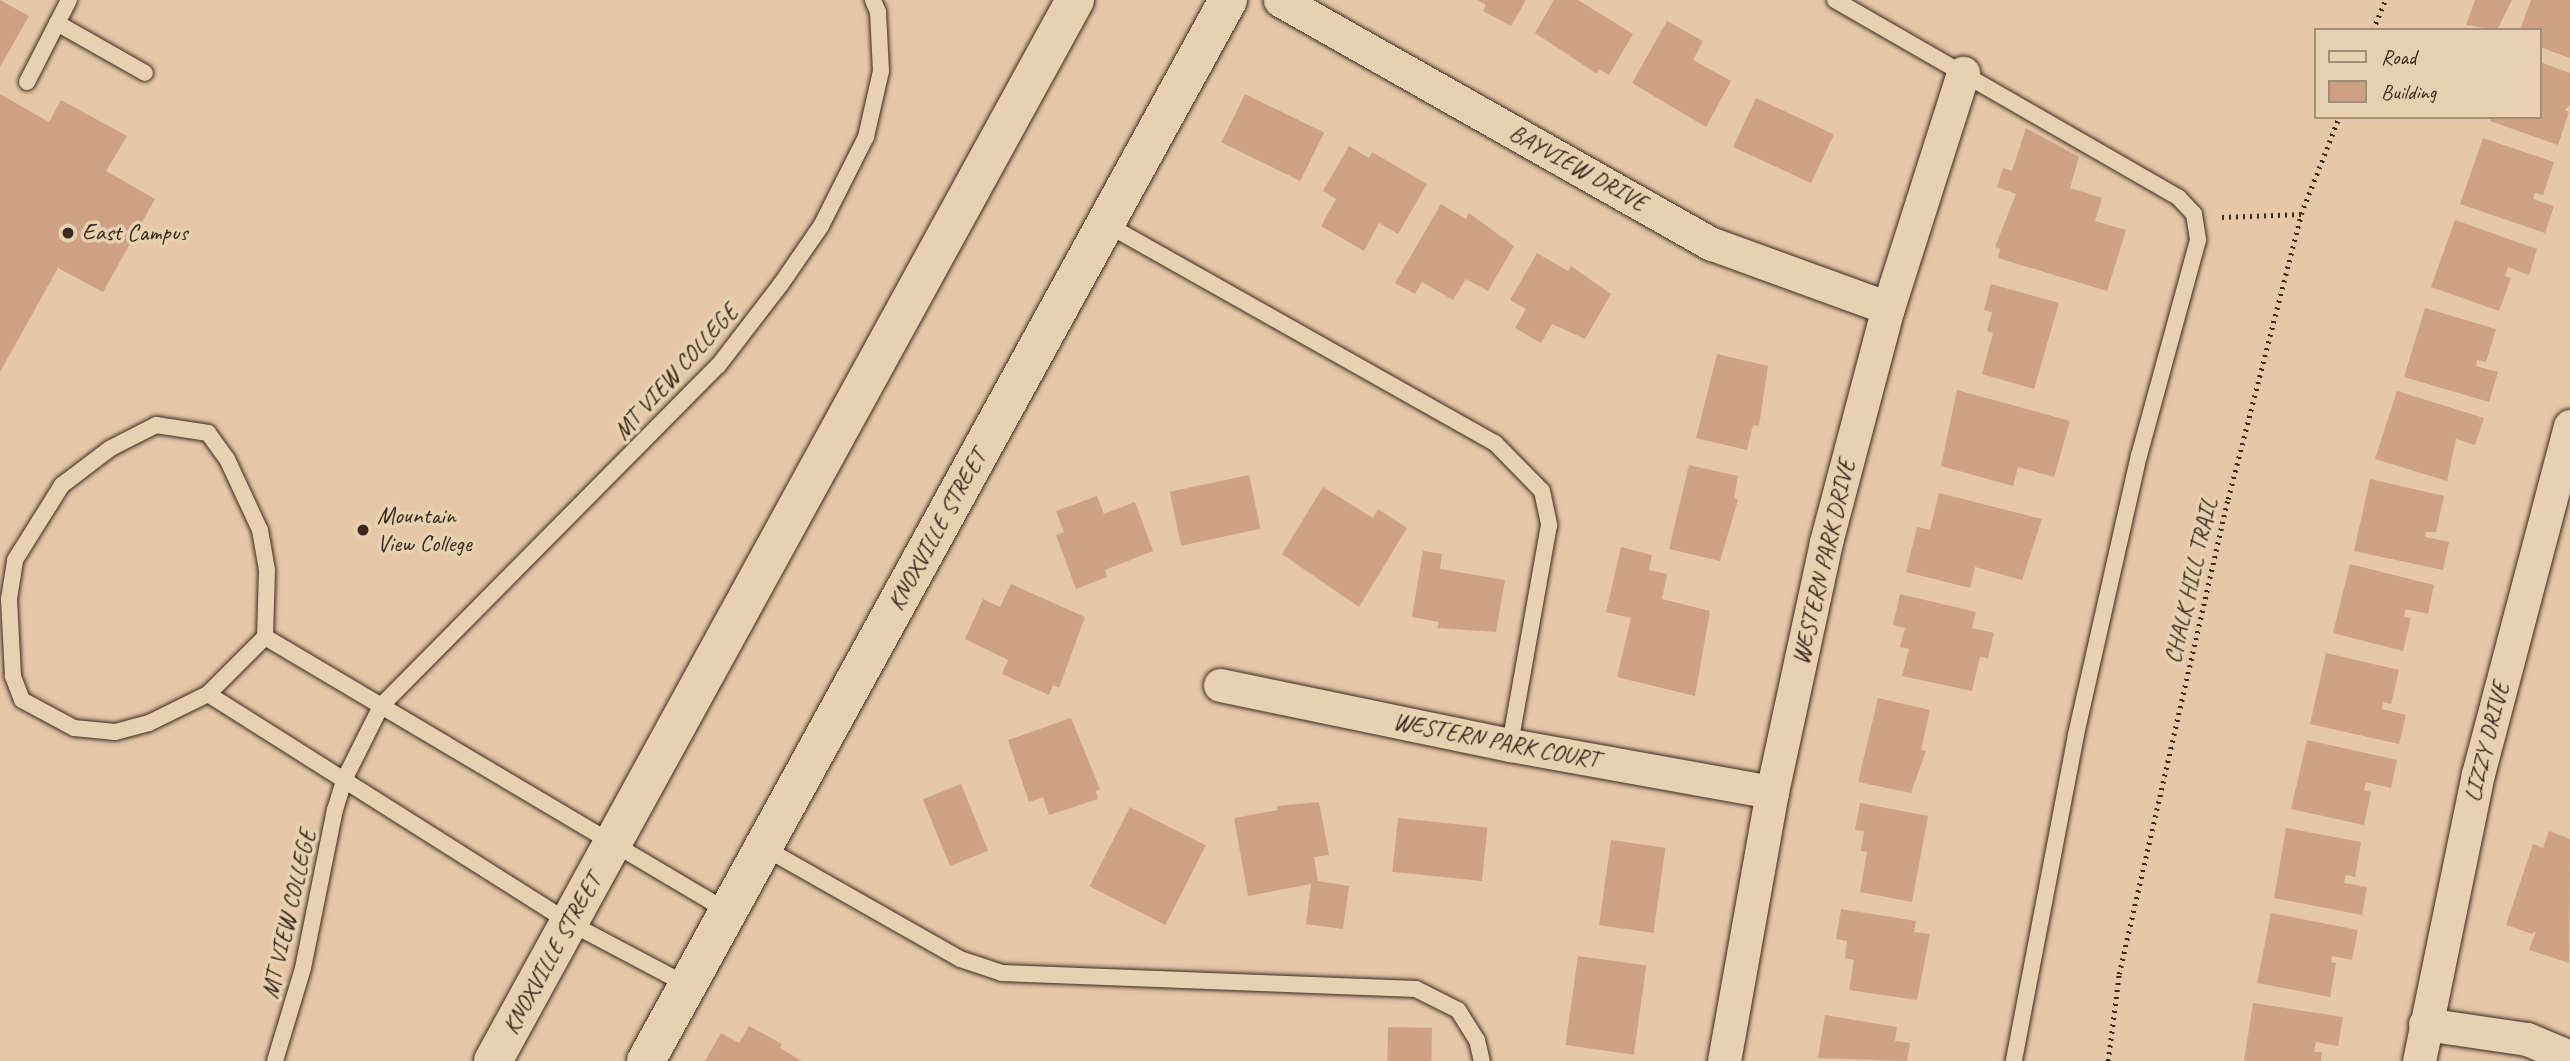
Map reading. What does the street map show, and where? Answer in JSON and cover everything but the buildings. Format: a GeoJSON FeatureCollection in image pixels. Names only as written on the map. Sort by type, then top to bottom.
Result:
{"type":"FeatureCollection","features":[{"type":"Feature","properties":{"kind":"street","name":"KNOXVILLE STREET"},"geometry":{"type":"LineString","coordinates":[[493,1061],[1075,0]]}},
{"type":"Feature","properties":{"kind":"street","name":"KNOXVILLE STREET"},"geometry":{"type":"LineString","coordinates":[[646,1061],[1228,0]]}},
{"type":"Feature","properties":{"kind":"street","name":"BAYVIEW DRIVE"},"geometry":{"type":"LineString","coordinates":[[1280,0],[1712,244],[1888,308]]}},
{"type":"Feature","properties":{"kind":"street","name":"WESTERN PARK DRIVE"},"geometry":{"type":"LineString","coordinates":[[1724,1061],[1772,792],[1826,542],[1888,308],[1963,73]]}},
{"type":"Feature","properties":{"kind":"street","name":"LIZZY DRIVE"},"geometry":{"type":"LineString","coordinates":[[2419,1061],[2479,774],[2567,446]]}},
{"type":"Feature","properties":{"kind":"street","name":"WESTERN PARK COURT"},"geometry":{"type":"LineString","coordinates":[[1220,685],[1510,745],[1772,792]]}},
{"type":"Feature","properties":{"kind":"street"},"geometry":{"type":"LineString","coordinates":[[2425,1024],[2527,1039],[2570,1057]]}},
{"type":"Feature","properties":{"kind":"lane"},"geometry":{"type":"LineString","coordinates":[[27,82],[69,0]]}},
{"type":"Feature","properties":{"kind":"lane","name":"MT VIEW COLLEGE"},"geometry":{"type":"LineString","coordinates":[[275,1061],[303,968],[345,778],[381,706],[709,375],[781,284],[821,226],[866,137],[881,71],[878,12],[873,0]]}},
{"type":"Feature","properties":{"kind":"lane"},"geometry":{"type":"LineString","coordinates":[[1835,0],[2178,197],[2194,214],[2198,240],[2139,455],[2076,735],[2014,1061]]}},
{"type":"Feature","properties":{"kind":"lane"},"geometry":{"type":"LineString","coordinates":[[57,23],[145,73]]}},
{"type":"Feature","properties":{"kind":"lane"},"geometry":{"type":"LineString","coordinates":[[1105,224],[1495,443],[1542,491],[1549,525],[1510,745]]}},
{"type":"Feature","properties":{"kind":"lane"},"geometry":{"type":"LineString","coordinates":[[156,425],[208,433],[227,459],[260,530],[267,570],[265,636],[208,694],[149,723],[115,732],[74,729],[22,699],[13,676],[10,624],[15,560],[62,485],[111,448],[156,425]]}},
{"type":"Feature","properties":{"kind":"lane"},"geometry":{"type":"LineString","coordinates":[[265,636],[610,845],[727,911]]}},
{"type":"Feature","properties":{"kind":"lane"},"geometry":{"type":"LineString","coordinates":[[208,694],[345,778],[570,923],[687,985]]}},
{"type":"Feature","properties":{"kind":"lane"},"geometry":{"type":"LineString","coordinates":[[762,846],[960,958],[1002,973],[1416,989],[1458,1010],[1477,1040],[1482,1061]]}},
{"type":"Feature","properties":{"kind":"path"},"geometry":{"type":"LineString","coordinates":[[2374,28],[2385,0]]}},
{"type":"Feature","properties":{"kind":"path","name":"CHALK HILL TRAIL"},"geometry":{"type":"LineString","coordinates":[[2108,1061],[2119,974],[2180,704],[2301,214],[2338,119]]}},
{"type":"Feature","properties":{"kind":"path"},"geometry":{"type":"LineString","coordinates":[[2194,214],[2244,218],[2301,214]]}},
{"type":"Feature","properties":{"kind":"place","name":"East Campus"},"geometry":{"type":"Point","coordinates":[68,233]}},
{"type":"Feature","properties":{"kind":"place","name":"Mountain View College"},"geometry":{"type":"Point","coordinates":[363,530]}}]}
